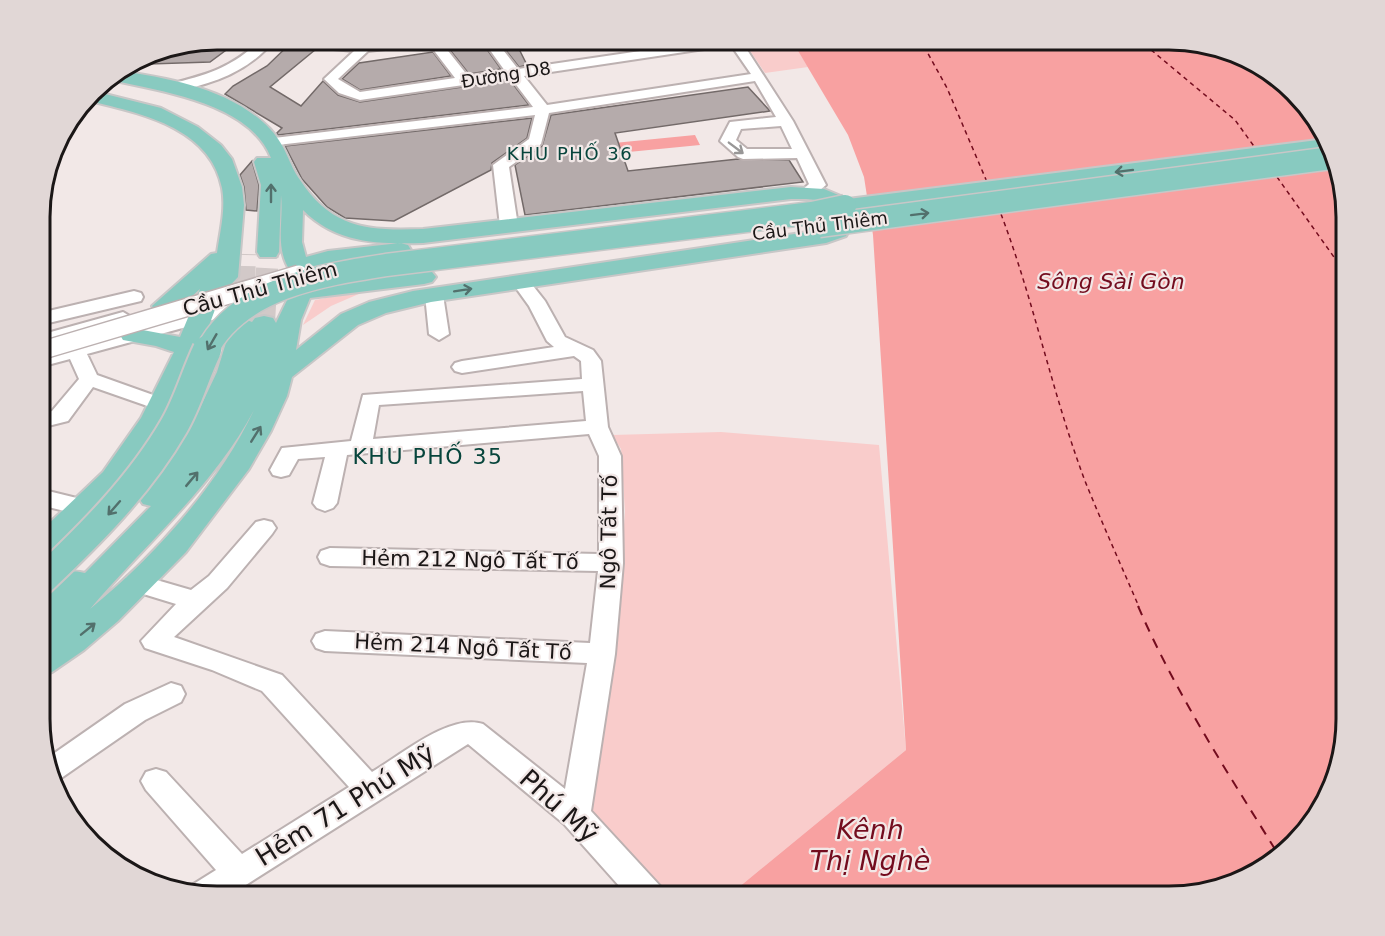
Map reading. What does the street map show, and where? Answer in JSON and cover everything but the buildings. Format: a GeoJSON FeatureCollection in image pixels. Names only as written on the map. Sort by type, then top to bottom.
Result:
{"type":"FeatureCollection","features":[{"type":"Feature","properties":{"kind":"main road"},"geometry":{"type":"LineString","coordinates":[[50,656],[93,626],[136,583],[185,532],[230,475],[262,424],[281,366],[289,321],[304,293],[317,280],[316,275],[299,267],[290,243],[293,221],[289,180],[281,154],[274,143],[252,123],[201,96],[127,76]]}},
{"type":"Feature","properties":{"kind":"main road"},"geometry":{"type":"LineString","coordinates":[[125,78],[154,92],[196,106],[227,122],[253,146],[267,167],[272,185],[268,252]]}},
{"type":"Feature","properties":{"kind":"main road"},"geometry":{"type":"LineString","coordinates":[[107,91],[175,108],[195,117],[222,136],[243,163],[249,180],[237,252],[164,306]]}},
{"type":"Feature","properties":{"kind":"main road"},"geometry":{"type":"LineString","coordinates":[[50,633],[65,613],[158,520],[203,467],[236,418],[248,394],[261,347],[245,297],[237,252],[232,187],[222,159],[214,149],[191,131],[155,112],[100,98]]}},
{"type":"Feature","properties":{"kind":"main road","name":"Cầu Thủ Thiêm"},"geometry":{"type":"LineString","coordinates":[[50,573],[93,533],[134,486],[175,426],[211,341],[244,308],[279,290],[326,276],[514,237],[812,213],[845,206],[1319,146]]}},
{"type":"Feature","properties":{"kind":"main road","name":"Cầu Thủ Thiêm"},"geometry":{"type":"LineString","coordinates":[[245,297],[429,286],[1325,159]]}},
{"type":"Feature","properties":{"kind":"main road"},"geometry":{"type":"LineString","coordinates":[[281,366],[297,341],[328,316],[429,286],[520,281],[807,240],[838,231],[847,214],[844,206],[831,198],[808,192],[514,237],[379,236],[336,228],[317,214],[289,180]]}},
{"type":"Feature","properties":{"kind":"main road"},"geometry":{"type":"LineString","coordinates":[[50,541],[85,508],[133,454],[163,405],[201,317],[245,297],[272,270],[299,267],[328,258],[806,203],[845,206]]}},
{"type":"Feature","properties":{"kind":"main road"},"geometry":{"type":"LineString","coordinates":[[293,221],[325,239],[398,251]]}},
{"type":"Feature","properties":{"kind":"main road"},"geometry":{"type":"LineString","coordinates":[[50,601],[102,554],[145,508],[197,439],[219,399],[245,297]]}},
{"type":"Feature","properties":{"kind":"main road"},"geometry":{"type":"LineString","coordinates":[[132,335],[161,339],[189,349]]}},
{"type":"Feature","properties":{"kind":"street"},"geometry":{"type":"LineString","coordinates":[[174,87],[200,83],[225,73],[242,65],[263,50]]}},
{"type":"Feature","properties":{"kind":"street"},"geometry":{"type":"LineString","coordinates":[[201,96],[212,85],[255,67],[267,50]]}},
{"type":"Feature","properties":{"kind":"street","name":"Đường D8"},"geometry":{"type":"LineString","coordinates":[[362,50],[331,79],[335,84],[353,94],[383,93],[668,50]]}},
{"type":"Feature","properties":{"kind":"street"},"geometry":{"type":"LineString","coordinates":[[443,50],[465,81]]}},
{"type":"Feature","properties":{"kind":"street"},"geometry":{"type":"LineString","coordinates":[[497,50],[551,109]]}},
{"type":"Feature","properties":{"kind":"street"},"geometry":{"type":"LineString","coordinates":[[740,50],[786,121],[818,184],[808,192]]}},
{"type":"Feature","properties":{"kind":"street"},"geometry":{"type":"LineString","coordinates":[[274,143],[551,109],[758,77]]}},
{"type":"Feature","properties":{"kind":"street"},"geometry":{"type":"LineString","coordinates":[[514,237],[501,165],[536,141],[551,109]]}},
{"type":"Feature","properties":{"kind":"street"},"geometry":{"type":"LineString","coordinates":[[786,121],[735,125],[728,141],[743,154],[802,153]]}},
{"type":"Feature","properties":{"kind":"street","name":"Cầu Thủ Thiêm"},"geometry":{"type":"LineString","coordinates":[[50,348],[300,274],[404,257],[502,246],[514,237]]}},
{"type":"Feature","properties":{"kind":"street","name":"Ngô Tất Tố"},"geometry":{"type":"LineString","coordinates":[[520,281],[538,305],[557,340],[586,354],[591,361],[595,384],[597,427],[610,456],[611,563],[602,654],[575,815]]}},
{"type":"Feature","properties":{"kind":"street"},"geometry":{"type":"LineString","coordinates":[[429,286],[439,334]]}},
{"type":"Feature","properties":{"kind":"street"},"geometry":{"type":"LineString","coordinates":[[50,317],[134,297]]}},
{"type":"Feature","properties":{"kind":"street"},"geometry":{"type":"LineString","coordinates":[[50,355],[77,340],[164,306],[245,297]]}},
{"type":"Feature","properties":{"kind":"street"},"geometry":{"type":"LineString","coordinates":[[50,341],[132,335],[201,317],[245,297]]}},
{"type":"Feature","properties":{"kind":"street"},"geometry":{"type":"LineString","coordinates":[[73,311],[77,340],[89,379]]}},
{"type":"Feature","properties":{"kind":"street"},"geometry":{"type":"LineString","coordinates":[[462,367],[575,350]]}},
{"type":"Feature","properties":{"kind":"street"},"geometry":{"type":"LineString","coordinates":[[89,379],[163,405]]}},
{"type":"Feature","properties":{"kind":"street"},"geometry":{"type":"LineString","coordinates":[[50,419],[60,416],[89,379]]}},
{"type":"Feature","properties":{"kind":"street"},"geometry":{"type":"LineString","coordinates":[[361,446],[370,399],[595,384]]}},
{"type":"Feature","properties":{"kind":"street"},"geometry":{"type":"LineString","coordinates":[[281,470],[290,453],[597,427]]}},
{"type":"Feature","properties":{"kind":"street"},"geometry":{"type":"LineString","coordinates":[[325,503],[338,448]]}},
{"type":"Feature","properties":{"kind":"street"},"geometry":{"type":"LineString","coordinates":[[50,499],[85,508]]}},
{"type":"Feature","properties":{"kind":"street"},"geometry":{"type":"LineString","coordinates":[[264,528],[218,582],[154,641],[222,663],[272,683],[369,789]]}},
{"type":"Feature","properties":{"kind":"street","name":"Hẻm 212 Ngô Tất Tố"},"geometry":{"type":"LineString","coordinates":[[330,557],[611,563]]}},
{"type":"Feature","properties":{"kind":"street"},"geometry":{"type":"LineString","coordinates":[[136,583],[195,601]]}},
{"type":"Feature","properties":{"kind":"street","name":"Hẻm 214 Ngô Tất Tố"},"geometry":{"type":"LineString","coordinates":[[325,641],[602,654]]}},
{"type":"Feature","properties":{"kind":"street"},"geometry":{"type":"LineString","coordinates":[[57,768],[135,712],[171,694]]}},
{"type":"Feature","properties":{"kind":"street","name":"Phú Mỹ"},"geometry":{"type":"LineString","coordinates":[[457,734],[473,732],[575,815],[640,886]]}},
{"type":"Feature","properties":{"kind":"street","name":"Hẻm 71 Phú Mỹ"},"geometry":{"type":"LineString","coordinates":[[218,886],[457,734]]}},
{"type":"Feature","properties":{"kind":"street"},"geometry":{"type":"LineString","coordinates":[[156,781],[239,873]]}},
{"type":"Feature","properties":{"kind":"shaded area"},"geometry":{"type":"Polygon","coordinates":[[[749,50],[798,50],[808,67],[765,73],[749,50]]]}},
{"type":"Feature","properties":{"kind":"shaded area"},"geometry":{"type":"Polygon","coordinates":[[[361,291],[331,306],[303,325],[315,300],[361,291]]]}},
{"type":"Feature","properties":{"kind":"shaded area"},"geometry":{"type":"Polygon","coordinates":[[[721,432],[879,445],[906,750],[740,886],[658,886],[588,813],[614,654],[625,512],[621,449],[612,435],[721,432]]]}},
{"type":"Feature","properties":{"kind":"water","name":"Sông Sài Gòn"},"geometry":{"type":"Polygon","coordinates":[[[798,50],[1190,51],[1232,62],[1261,78],[1294,107],[1313,133],[1327,163],[1335,206],[1335,730],[1327,773],[1307,812],[1278,845],[1252,864],[1222,878],[1179,886],[740,886],[906,750],[873,235],[864,177],[848,135],[798,50]]]}},
{"type":"Feature","properties":{"kind":"water"},"geometry":{"type":"Polygon","coordinates":[[[695,135],[700,145],[608,154],[604,144],[695,135]]]}},
{"type":"Feature","properties":{"kind":"ferry route"},"geometry":{"type":"LineString","coordinates":[[926,50],[947,88],[987,182]]}},
{"type":"Feature","properties":{"kind":"ferry route"},"geometry":{"type":"LineString","coordinates":[[1151,50],[1235,120],[1256,149]]}},
{"type":"Feature","properties":{"kind":"ferry route"},"geometry":{"type":"LineString","coordinates":[[1277,177],[1335,259]]}},
{"type":"Feature","properties":{"kind":"ferry route"},"geometry":{"type":"LineString","coordinates":[[1001,214],[1073,448],[1091,497],[1139,607]]}},
{"type":"Feature","properties":{"kind":"ferry route"},"geometry":{"type":"LineString","coordinates":[[1138,606],[1186,702],[1274,848]]}},
{"type":"Feature","properties":{"kind":"tunnel"},"geometry":{"type":"LineString","coordinates":[[264,323],[268,252]]}},
{"type":"Feature","properties":{"kind":"tunnel"},"geometry":{"type":"LineString","coordinates":[[243,321],[245,254]]}},
{"type":"Feature","properties":{"kind":"district","name":"KHU PHỐ 36"},"geometry":{"type":"Point","coordinates":[570,154]}},
{"type":"Feature","properties":{"kind":"district","name":"KHU PHỐ 35"},"geometry":{"type":"Point","coordinates":[428,456]}},
{"type":"Feature","properties":{"kind":"water label","name":"Kênh Thị Nghè"},"geometry":{"type":"Point","coordinates":[870,846]}}]}
